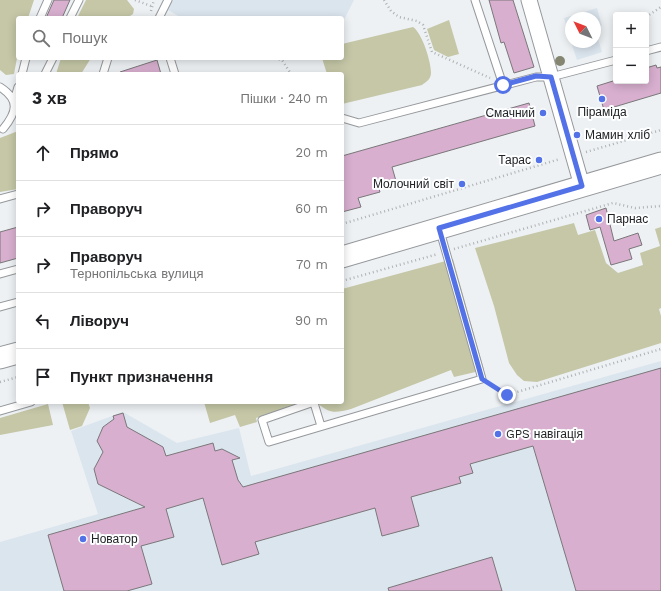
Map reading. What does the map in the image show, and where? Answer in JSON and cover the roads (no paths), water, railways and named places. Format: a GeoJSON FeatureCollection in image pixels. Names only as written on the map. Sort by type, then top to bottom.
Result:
{"type":"FeatureCollection","features":[{"type":"Feature","properties":{"kind":"main road"},"geometry":{"type":"LineString","coordinates":[[344,256],[661,163]]}},
{"type":"Feature","properties":{"kind":"main road"},"geometry":{"type":"LineString","coordinates":[[0,358],[16,354]]}},
{"type":"Feature","properties":{"kind":"street"},"geometry":{"type":"LineString","coordinates":[[530,0],[582,186]]}},
{"type":"Feature","properties":{"kind":"lane"},"geometry":{"type":"LineString","coordinates":[[41,16],[48,0]]}},
{"type":"Feature","properties":{"kind":"lane"},"geometry":{"type":"LineString","coordinates":[[71,16],[79,0]]}},
{"type":"Feature","properties":{"kind":"lane"},"geometry":{"type":"LineString","coordinates":[[160,16],[168,0]]}},
{"type":"Feature","properties":{"kind":"lane"},"geometry":{"type":"LineString","coordinates":[[475,0],[503,85]]}},
{"type":"Feature","properties":{"kind":"lane"},"geometry":{"type":"LineString","coordinates":[[649,50],[661,47]]}},
{"type":"Feature","properties":{"kind":"lane"},"geometry":{"type":"LineString","coordinates":[[22,72],[26,60]]}},
{"type":"Feature","properties":{"kind":"lane"},"geometry":{"type":"LineString","coordinates":[[47,72],[52,60]]}},
{"type":"Feature","properties":{"kind":"lane"},"geometry":{"type":"LineString","coordinates":[[104,72],[107,60]]}},
{"type":"Feature","properties":{"kind":"lane"},"geometry":{"type":"LineString","coordinates":[[171,60],[174,72]]}},
{"type":"Feature","properties":{"kind":"lane"},"geometry":{"type":"LineString","coordinates":[[344,119],[359,123],[536,76],[551,77],[613,61]]}},
{"type":"Feature","properties":{"kind":"lane"},"geometry":{"type":"LineString","coordinates":[[0,87],[8,92],[14,101]]}},
{"type":"Feature","properties":{"kind":"lane"},"geometry":{"type":"LineString","coordinates":[[1,130],[9,122],[14,110],[16,94]]}},
{"type":"Feature","properties":{"kind":"lane"},"geometry":{"type":"LineString","coordinates":[[1,130],[16,117]]}},
{"type":"Feature","properties":{"kind":"lane"},"geometry":{"type":"LineString","coordinates":[[0,199],[16,195]]}},
{"type":"Feature","properties":{"kind":"lane"},"geometry":{"type":"LineString","coordinates":[[311,404],[262,420],[269,442],[482,379],[439,228]]}},
{"type":"Feature","properties":{"kind":"lane"},"geometry":{"type":"LineString","coordinates":[[0,274],[16,270]]}},
{"type":"Feature","properties":{"kind":"lane"},"geometry":{"type":"LineString","coordinates":[[0,308],[16,303]]}},
{"type":"Feature","properties":{"kind":"lane"},"geometry":{"type":"LineString","coordinates":[[0,411],[24,404]]}},
{"type":"Feature","properties":{"kind":"lane"},"geometry":{"type":"LineString","coordinates":[[314,404],[321,426]]}},
{"type":"Feature","properties":{"kind":"place","name":"Піраміда"},"geometry":{"type":"Point","coordinates":[602,99]}},
{"type":"Feature","properties":{"kind":"place","name":"Смачний"},"geometry":{"type":"Point","coordinates":[543,113]}},
{"type":"Feature","properties":{"kind":"place","name":"Мамин хліб"},"geometry":{"type":"Point","coordinates":[577,135]}},
{"type":"Feature","properties":{"kind":"place","name":"Тарас"},"geometry":{"type":"Point","coordinates":[539,160]}},
{"type":"Feature","properties":{"kind":"place","name":"Молочний світ"},"geometry":{"type":"Point","coordinates":[462,184]}},
{"type":"Feature","properties":{"kind":"place","name":"Парнас"},"geometry":{"type":"Point","coordinates":[599,219]}},
{"type":"Feature","properties":{"kind":"place","name":"GPS навігація"},"geometry":{"type":"Point","coordinates":[498,434]}},
{"type":"Feature","properties":{"kind":"place","name":"Новатор"},"geometry":{"type":"Point","coordinates":[83,539]}}]}
